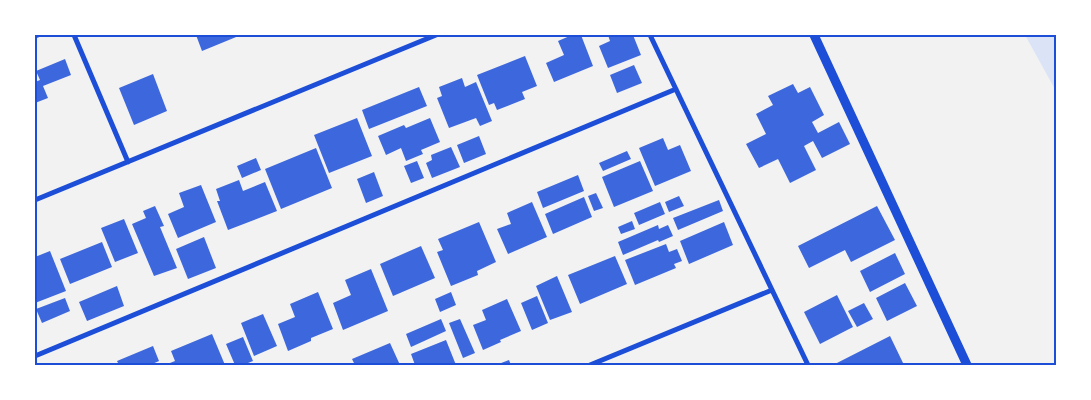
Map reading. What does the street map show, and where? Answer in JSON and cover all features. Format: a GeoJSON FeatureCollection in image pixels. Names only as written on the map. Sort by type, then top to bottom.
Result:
{"type":"FeatureCollection","features":[{"type":"Feature","properties":{"kind":"street"},"geometry":{"type":"LineString","coordinates":[[74,35],[128,162]]}},
{"type":"Feature","properties":{"kind":"street"},"geometry":{"type":"LineString","coordinates":[[35,200],[436,35]]}},
{"type":"Feature","properties":{"kind":"street"},"geometry":{"type":"LineString","coordinates":[[650,35],[808,365]]}},
{"type":"Feature","properties":{"kind":"street"},"geometry":{"type":"LineString","coordinates":[[814,35],[967,365]]}},
{"type":"Feature","properties":{"kind":"street"},"geometry":{"type":"LineString","coordinates":[[35,356],[676,89]]}},
{"type":"Feature","properties":{"kind":"street"},"geometry":{"type":"LineString","coordinates":[[590,365],[772,290]]}},
{"type":"Feature","properties":{"kind":"shaded area"},"geometry":{"type":"Polygon","coordinates":[[[1025,35],[1056,35],[1056,91],[1025,35]]]}},
{"type":"Feature","properties":{"kind":"building"},"geometry":{"type":"Polygon","coordinates":[[[196,35],[241,35],[202,51],[196,35]]]}},
{"type":"Feature","properties":{"kind":"building"},"geometry":{"type":"Polygon","coordinates":[[[572,35],[581,35],[593,66],[554,82],[546,63],[564,55],[558,41],[572,35]]]}},
{"type":"Feature","properties":{"kind":"building"},"geometry":{"type":"Polygon","coordinates":[[[608,35],[633,35],[641,55],[608,68],[599,46],[610,41],[608,35]]]}},
{"type":"Feature","properties":{"kind":"building"},"geometry":{"type":"Polygon","coordinates":[[[525,56],[537,86],[522,92],[525,99],[497,110],[494,103],[489,105],[477,75],[525,56]]]}},
{"type":"Feature","properties":{"kind":"building"},"geometry":{"type":"Polygon","coordinates":[[[65,59],[71,75],[43,86],[48,98],[35,103],[35,82],[40,80],[36,71],[65,59]]]}},
{"type":"Feature","properties":{"kind":"building"},"geometry":{"type":"Polygon","coordinates":[[[634,65],[642,83],[617,93],[610,75],[634,65]]]}},
{"type":"Feature","properties":{"kind":"building"},"geometry":{"type":"Polygon","coordinates":[[[153,74],[167,111],[134,125],[119,88],[153,74]]]}},
{"type":"Feature","properties":{"kind":"building"},"geometry":{"type":"Polygon","coordinates":[[[462,78],[465,87],[476,82],[492,121],[480,126],[476,118],[449,128],[437,98],[442,96],[439,87],[462,78]]]}},
{"type":"Feature","properties":{"kind":"building"},"geometry":{"type":"Polygon","coordinates":[[[793,84],[798,93],[810,87],[824,115],[812,122],[818,133],[839,122],[850,144],[822,158],[813,141],[804,146],[816,170],[790,183],[778,159],[759,168],[746,144],[766,134],[756,114],[773,105],[768,96],[793,84]]]}},
{"type":"Feature","properties":{"kind":"building"},"geometry":{"type":"Polygon","coordinates":[[[419,87],[427,106],[369,129],[362,110],[419,87]]]}},
{"type":"Feature","properties":{"kind":"building"},"geometry":{"type":"Polygon","coordinates":[[[357,118],[372,156],[329,173],[314,135],[357,118]]]}},
{"type":"Feature","properties":{"kind":"building"},"geometry":{"type":"Polygon","coordinates":[[[430,118],[440,142],[421,150],[423,154],[406,161],[401,148],[386,155],[378,136],[404,125],[406,128],[430,118]]]}},
{"type":"Feature","properties":{"kind":"building"},"geometry":{"type":"Polygon","coordinates":[[[479,136],[486,154],[464,163],[457,145],[479,136]]]}},
{"type":"Feature","properties":{"kind":"building"},"geometry":{"type":"Polygon","coordinates":[[[663,138],[668,150],[680,145],[691,171],[655,186],[639,148],[663,138]]]}},
{"type":"Feature","properties":{"kind":"building"},"geometry":{"type":"Polygon","coordinates":[[[451,147],[460,167],[432,178],[426,163],[432,160],[431,155],[451,147]]]}},
{"type":"Feature","properties":{"kind":"building"},"geometry":{"type":"Polygon","coordinates":[[[316,148],[332,188],[281,209],[265,169],[316,148]]]}},
{"type":"Feature","properties":{"kind":"building"},"geometry":{"type":"Polygon","coordinates":[[[627,151],[631,159],[603,171],[599,163],[627,151]]]}},
{"type":"Feature","properties":{"kind":"building"},"geometry":{"type":"Polygon","coordinates":[[[256,158],[261,170],[242,178],[237,166],[256,158]]]}},
{"type":"Feature","properties":{"kind":"building"},"geometry":{"type":"Polygon","coordinates":[[[417,161],[424,178],[411,183],[404,166],[417,161]]]}},
{"type":"Feature","properties":{"kind":"building"},"geometry":{"type":"Polygon","coordinates":[[[640,161],[653,191],[614,207],[602,177],[640,161]]]}},
{"type":"Feature","properties":{"kind":"building"},"geometry":{"type":"Polygon","coordinates":[[[374,172],[383,196],[366,203],[357,179],[374,172]]]}},
{"type":"Feature","properties":{"kind":"building"},"geometry":{"type":"Polygon","coordinates":[[[578,175],[584,191],[543,208],[537,192],[578,175]]]}},
{"type":"Feature","properties":{"kind":"building"},"geometry":{"type":"Polygon","coordinates":[[[239,180],[243,191],[265,182],[277,211],[228,230],[217,201],[220,201],[216,189],[239,180]]]}},
{"type":"Feature","properties":{"kind":"building"},"geometry":{"type":"Polygon","coordinates":[[[201,185],[216,222],[178,238],[168,214],[184,207],[179,193],[201,185]]]}},
{"type":"Feature","properties":{"kind":"building"},"geometry":{"type":"Polygon","coordinates":[[[596,193],[603,208],[594,211],[588,196],[596,193]]]}},
{"type":"Feature","properties":{"kind":"building"},"geometry":{"type":"Polygon","coordinates":[[[679,196],[684,206],[669,212],[665,202],[679,196]]]}},
{"type":"Feature","properties":{"kind":"building"},"geometry":{"type":"Polygon","coordinates":[[[584,197],[592,217],[553,234],[545,214],[584,197]]]}},
{"type":"Feature","properties":{"kind":"building"},"geometry":{"type":"Polygon","coordinates":[[[719,200],[723,211],[678,230],[673,218],[719,200]]]}},
{"type":"Feature","properties":{"kind":"building"},"geometry":{"type":"Polygon","coordinates":[[[532,202],[547,237],[508,254],[497,229],[511,224],[507,213],[532,202]]]}},
{"type":"Feature","properties":{"kind":"building"},"geometry":{"type":"Polygon","coordinates":[[[660,202],[665,214],[639,225],[634,213],[660,202]]]}},
{"type":"Feature","properties":{"kind":"building"},"geometry":{"type":"Polygon","coordinates":[[[155,206],[164,226],[160,227],[177,268],[154,276],[132,224],[146,218],[143,211],[155,206]]]}},
{"type":"Feature","properties":{"kind":"building"},"geometry":{"type":"Polygon","coordinates":[[[877,206],[895,240],[851,262],[845,250],[809,268],[798,246],[877,206]]]}},
{"type":"Feature","properties":{"kind":"building"},"geometry":{"type":"Polygon","coordinates":[[[124,219],[138,253],[115,262],[101,228],[124,219]]]}},
{"type":"Feature","properties":{"kind":"building"},"geometry":{"type":"Polygon","coordinates":[[[632,221],[635,229],[621,234],[618,227],[632,221]]]}},
{"type":"Feature","properties":{"kind":"building"},"geometry":{"type":"Polygon","coordinates":[[[479,222],[496,262],[477,271],[478,275],[451,286],[437,252],[443,250],[438,239],[479,222]]]}},
{"type":"Feature","properties":{"kind":"building"},"geometry":{"type":"Polygon","coordinates":[[[724,222],[733,245],[689,264],[680,241],[724,222]]]}},
{"type":"Feature","properties":{"kind":"building"},"geometry":{"type":"Polygon","coordinates":[[[658,225],[659,229],[668,225],[673,236],[659,242],[658,240],[623,255],[618,242],[658,225]]]}},
{"type":"Feature","properties":{"kind":"building"},"geometry":{"type":"Polygon","coordinates":[[[204,237],[216,268],[188,279],[176,249],[204,237]]]}},
{"type":"Feature","properties":{"kind":"building"},"geometry":{"type":"Polygon","coordinates":[[[102,242],[112,267],[70,284],[60,259],[102,242]]]}},
{"type":"Feature","properties":{"kind":"building"},"geometry":{"type":"Polygon","coordinates":[[[666,244],[669,252],[677,249],[682,261],[674,264],[676,268],[635,285],[625,260],[666,244]]]}},
{"type":"Feature","properties":{"kind":"building"},"geometry":{"type":"Polygon","coordinates":[[[421,246],[435,278],[393,296],[380,264],[421,246]]]}},
{"type":"Feature","properties":{"kind":"building"},"geometry":{"type":"Polygon","coordinates":[[[50,251],[66,291],[35,303],[35,257],[50,251]]]}},
{"type":"Feature","properties":{"kind":"building"},"geometry":{"type":"Polygon","coordinates":[[[895,253],[905,274],[870,292],[860,271],[895,253]]]}},
{"type":"Feature","properties":{"kind":"building"},"geometry":{"type":"Polygon","coordinates":[[[615,256],[627,284],[580,304],[568,275],[615,256]]]}},
{"type":"Feature","properties":{"kind":"building"},"geometry":{"type":"Polygon","coordinates":[[[371,269],[388,311],[343,330],[333,303],[351,295],[345,280],[371,269]]]}},
{"type":"Feature","properties":{"kind":"building"},"geometry":{"type":"Polygon","coordinates":[[[557,276],[572,312],[550,320],[536,286],[557,276]]]}},
{"type":"Feature","properties":{"kind":"building"},"geometry":{"type":"Polygon","coordinates":[[[905,283],[917,306],[887,321],[876,298],[905,283]]]}},
{"type":"Feature","properties":{"kind":"building"},"geometry":{"type":"Polygon","coordinates":[[[117,286],[124,306],[87,321],[79,302],[117,286]]]}},
{"type":"Feature","properties":{"kind":"building"},"geometry":{"type":"Polygon","coordinates":[[[318,292],[333,329],[311,338],[311,341],[288,351],[278,324],[295,317],[290,304],[318,292]]]}},
{"type":"Feature","properties":{"kind":"building"},"geometry":{"type":"Polygon","coordinates":[[[451,292],[456,305],[440,312],[435,299],[451,292]]]}},
{"type":"Feature","properties":{"kind":"building"},"geometry":{"type":"Polygon","coordinates":[[[837,295],[853,327],[820,344],[804,312],[837,295]]]}},
{"type":"Feature","properties":{"kind":"building"},"geometry":{"type":"Polygon","coordinates":[[[537,296],[548,323],[532,330],[521,303],[537,296]]]}},
{"type":"Feature","properties":{"kind":"building"},"geometry":{"type":"Polygon","coordinates":[[[65,298],[70,311],[42,323],[36,309],[65,298]]]}},
{"type":"Feature","properties":{"kind":"building"},"geometry":{"type":"Polygon","coordinates":[[[507,299],[521,331],[483,350],[473,325],[486,320],[482,310],[507,299]]]}},
{"type":"Feature","properties":{"kind":"building"},"geometry":{"type":"Polygon","coordinates":[[[864,303],[873,319],[857,327],[848,311],[864,303]]]}},
{"type":"Feature","properties":{"kind":"building"},"geometry":{"type":"Polygon","coordinates":[[[263,314],[277,346],[254,356],[241,323],[263,314]]]}},
{"type":"Feature","properties":{"kind":"building"},"geometry":{"type":"Polygon","coordinates":[[[441,319],[446,331],[411,347],[406,334],[441,319]]]}},
{"type":"Feature","properties":{"kind":"building"},"geometry":{"type":"Polygon","coordinates":[[[460,319],[475,353],[463,358],[449,323],[460,319]]]}},
{"type":"Feature","properties":{"kind":"building"},"geometry":{"type":"Polygon","coordinates":[[[212,334],[225,365],[171,365],[170,363],[175,361],[171,351],[212,334]]]}},
{"type":"Feature","properties":{"kind":"building"},"geometry":{"type":"Polygon","coordinates":[[[890,336],[904,365],[833,365],[890,336]]]}},
{"type":"Feature","properties":{"kind":"building"},"geometry":{"type":"Polygon","coordinates":[[[243,337],[253,361],[243,365],[235,365],[226,344],[243,337]]]}},
{"type":"Feature","properties":{"kind":"building"},"geometry":{"type":"Polygon","coordinates":[[[446,340],[456,365],[415,365],[411,354],[446,340]]]}},
{"type":"Feature","properties":{"kind":"building"},"geometry":{"type":"Polygon","coordinates":[[[390,343],[400,365],[355,365],[352,359],[390,343]]]}},
{"type":"Feature","properties":{"kind":"building"},"geometry":{"type":"Polygon","coordinates":[[[153,346],[159,361],[150,365],[119,365],[117,361],[153,346]]]}},
{"type":"Feature","properties":{"kind":"building"},"geometry":{"type":"Polygon","coordinates":[[[509,360],[511,365],[496,365],[509,360]]]}}]}
